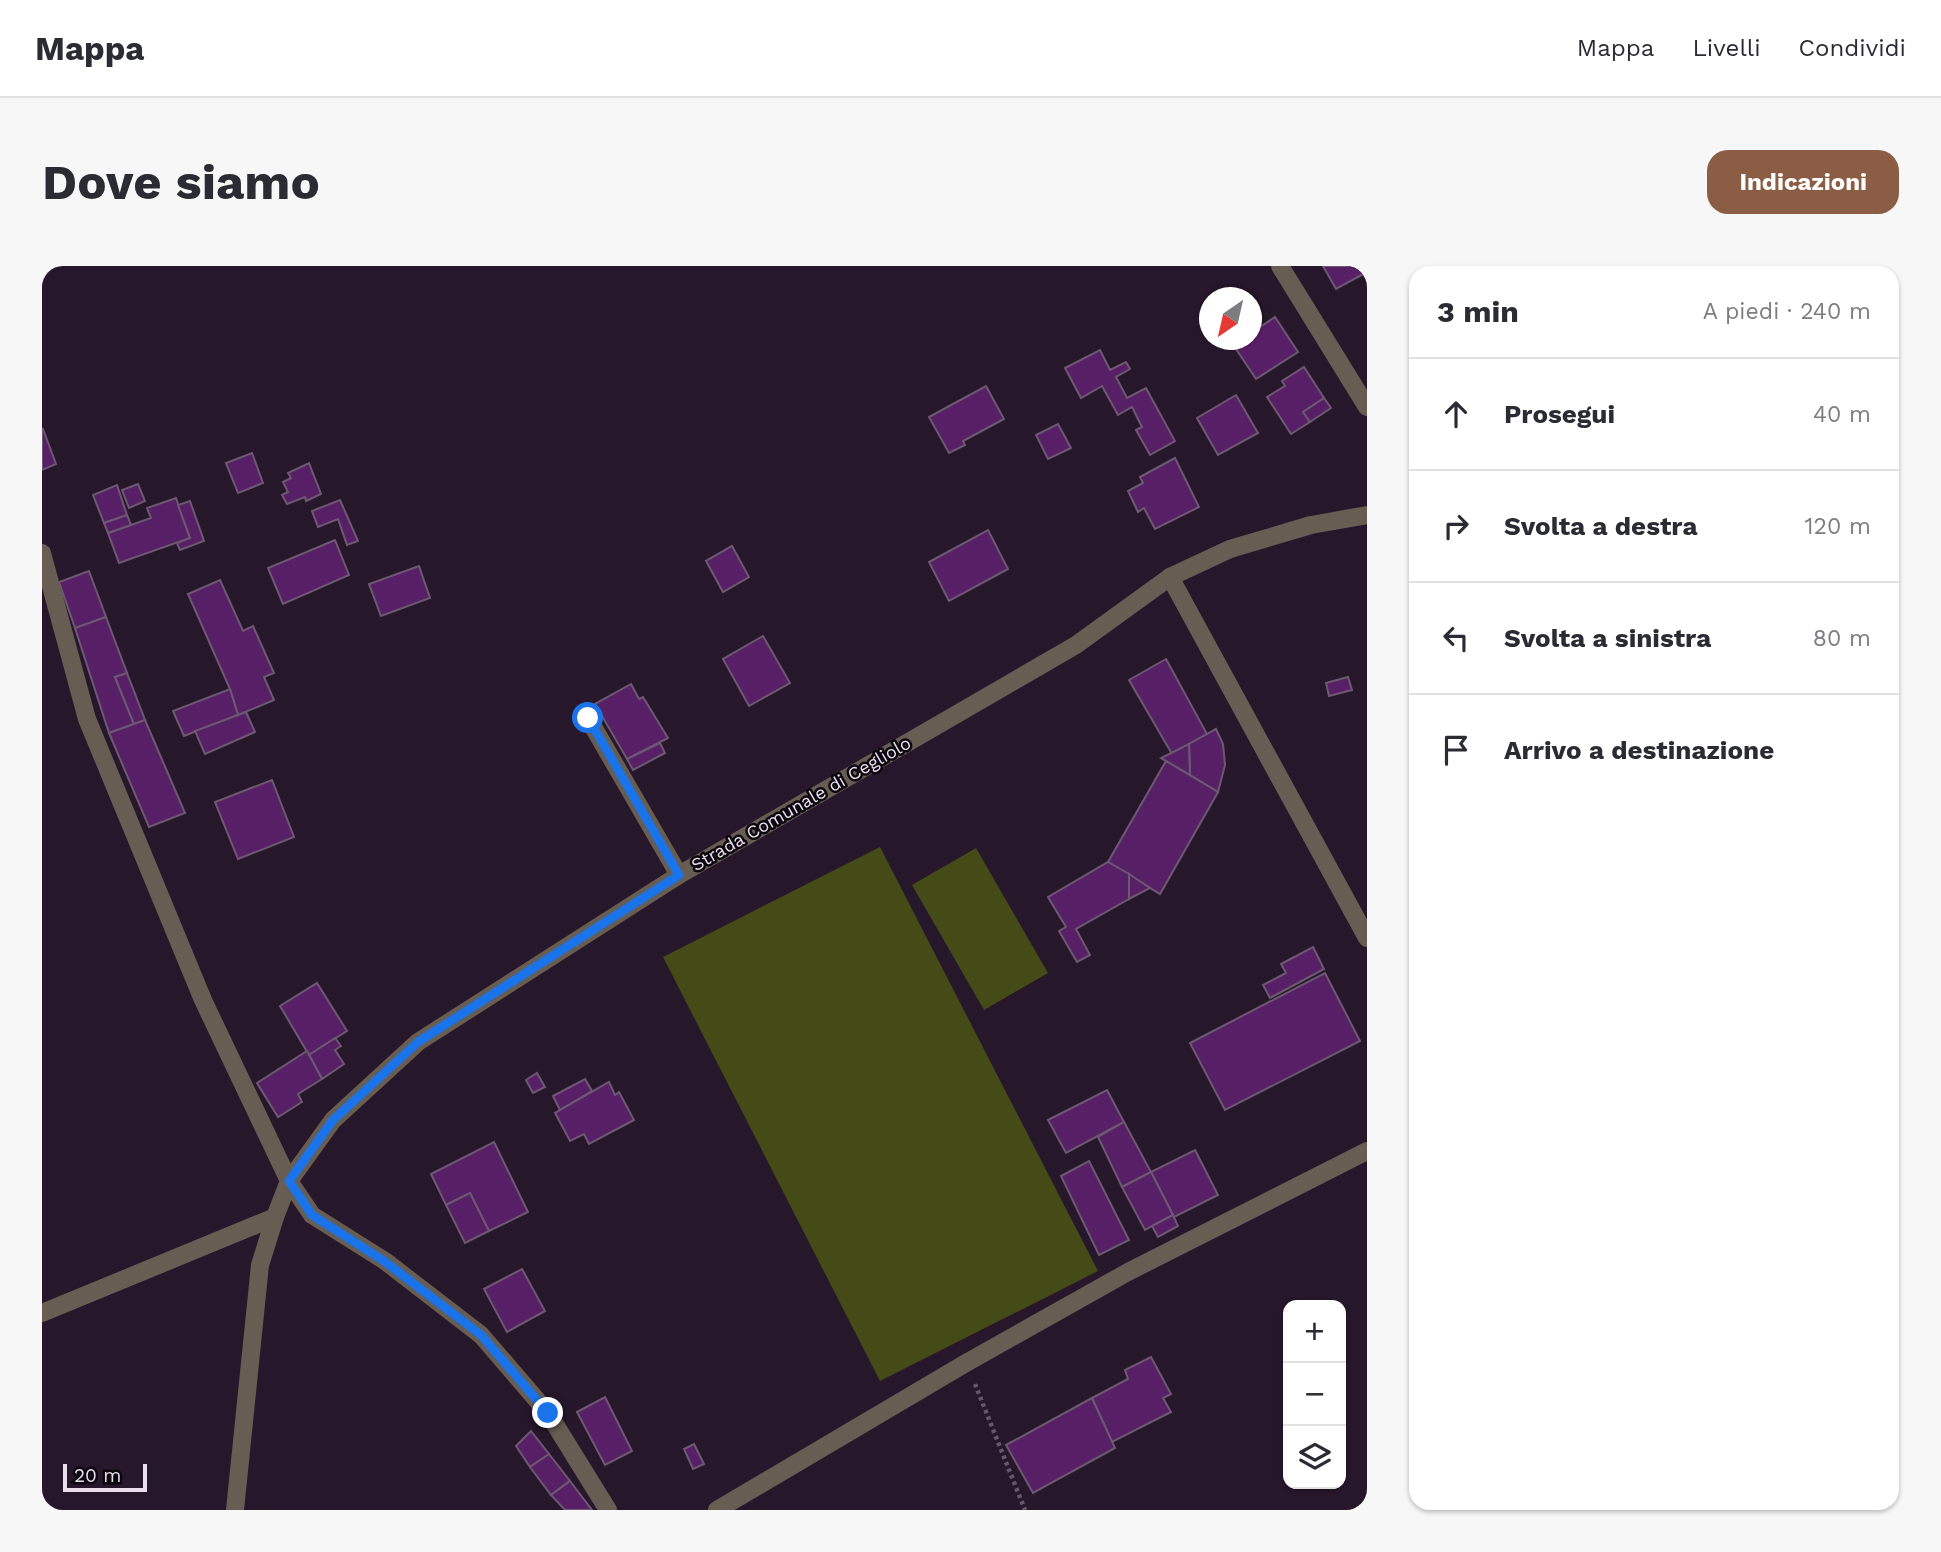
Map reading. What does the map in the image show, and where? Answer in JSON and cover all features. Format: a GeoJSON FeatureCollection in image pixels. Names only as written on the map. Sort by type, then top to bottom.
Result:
{"type":"FeatureCollection","features":[{"type":"Feature","properties":{"kind":"street"},"geometry":{"type":"LineString","coordinates":[[1280,266],[1367,407]]}},
{"type":"Feature","properties":{"kind":"street","name":"Strada Comunale di Cegliolo"},"geometry":{"type":"LineString","coordinates":[[235,1510],[260,1265],[289,1181],[333,1120],[418,1042],[679,875],[1076,645],[1170,577],[1230,549],[1311,525],[1367,515]]}},
{"type":"Feature","properties":{"kind":"street"},"geometry":{"type":"LineString","coordinates":[[42,553],[87,719],[203,1000],[289,1181],[312,1215],[384,1261],[481,1335],[548,1413],[608,1510]]}},
{"type":"Feature","properties":{"kind":"street"},"geometry":{"type":"LineString","coordinates":[[1170,577],[1367,938]]}},
{"type":"Feature","properties":{"kind":"street"},"geometry":{"type":"LineString","coordinates":[[588,718],[679,875]]}},
{"type":"Feature","properties":{"kind":"street"},"geometry":{"type":"LineString","coordinates":[[717,1510],[1128,1272],[1367,1151]]}},
{"type":"Feature","properties":{"kind":"street"},"geometry":{"type":"LineString","coordinates":[[42,1312],[275,1217]]}},
{"type":"Feature","properties":{"kind":"path"},"geometry":{"type":"LineString","coordinates":[[967,1363],[1025,1510]]}},
{"type":"Feature","properties":{"kind":"green space"},"geometry":{"type":"Polygon","coordinates":[[[880,847],[1098,1271],[880,1381],[663,957],[880,847]]]}},
{"type":"Feature","properties":{"kind":"green space"},"geometry":{"type":"Polygon","coordinates":[[[976,848],[1048,973],[984,1010],[912,885],[976,848]]]}},
{"type":"Feature","properties":{"kind":"building"},"geometry":{"type":"Polygon","coordinates":[[[1323,266],[1367,266],[1367,272],[1336,289],[1323,266]]]}},
{"type":"Feature","properties":{"kind":"building"},"geometry":{"type":"Polygon","coordinates":[[[1275,317],[1298,352],[1256,379],[1237,350],[1262,350],[1262,326],[1275,317]]]}},
{"type":"Feature","properties":{"kind":"building"},"geometry":{"type":"Polygon","coordinates":[[[1100,350],[1110,370],[1126,362],[1130,369],[1116,377],[1127,398],[1146,388],[1175,441],[1150,455],[1136,430],[1142,427],[1132,407],[1118,415],[1102,386],[1081,398],[1065,368],[1100,350]]]}},
{"type":"Feature","properties":{"kind":"building"},"geometry":{"type":"Polygon","coordinates":[[[1304,367],[1324,398],[1303,412],[1310,422],[1291,434],[1267,397],[1285,386],[1282,381],[1304,367]]]}},
{"type":"Feature","properties":{"kind":"building"},"geometry":{"type":"Polygon","coordinates":[[[986,386],[1004,419],[963,441],[965,445],[949,453],[929,417],[986,386]]]}},
{"type":"Feature","properties":{"kind":"building"},"geometry":{"type":"Polygon","coordinates":[[[1236,395],[1258,433],[1218,455],[1197,418],[1236,395]]]}},
{"type":"Feature","properties":{"kind":"building"},"geometry":{"type":"Polygon","coordinates":[[[1324,398],[1331,408],[1310,422],[1303,412],[1324,398]]]}},
{"type":"Feature","properties":{"kind":"building"},"geometry":{"type":"Polygon","coordinates":[[[1058,424],[1071,448],[1048,459],[1036,435],[1058,424]]]}},
{"type":"Feature","properties":{"kind":"building"},"geometry":{"type":"Polygon","coordinates":[[[42,430],[56,464],[42,470],[42,430]]]}},
{"type":"Feature","properties":{"kind":"building"},"geometry":{"type":"Polygon","coordinates":[[[252,453],[263,483],[238,493],[226,463],[252,453]]]}},
{"type":"Feature","properties":{"kind":"building"},"geometry":{"type":"Polygon","coordinates":[[[1175,458],[1199,507],[1155,529],[1144,508],[1138,512],[1128,491],[1143,483],[1140,477],[1175,458]]]}},
{"type":"Feature","properties":{"kind":"building"},"geometry":{"type":"Polygon","coordinates":[[[309,463],[321,494],[306,501],[305,497],[287,504],[282,495],[288,492],[283,482],[291,478],[288,473],[309,463]]]}},
{"type":"Feature","properties":{"kind":"building"},"geometry":{"type":"Polygon","coordinates":[[[138,484],[145,501],[129,508],[122,490],[138,484]]]}},
{"type":"Feature","properties":{"kind":"building"},"geometry":{"type":"Polygon","coordinates":[[[117,485],[127,515],[104,523],[93,495],[117,485]]]}},
{"type":"Feature","properties":{"kind":"building"},"geometry":{"type":"Polygon","coordinates":[[[176,498],[190,538],[119,563],[108,533],[151,518],[147,508],[176,498]]]}},
{"type":"Feature","properties":{"kind":"building"},"geometry":{"type":"Polygon","coordinates":[[[340,500],[358,541],[347,545],[338,519],[318,527],[312,511],[340,500]]]}},
{"type":"Feature","properties":{"kind":"building"},"geometry":{"type":"Polygon","coordinates":[[[190,501],[204,541],[180,550],[177,543],[190,538],[178,505],[190,501]]]}},
{"type":"Feature","properties":{"kind":"building"},"geometry":{"type":"Polygon","coordinates":[[[127,515],[131,525],[108,533],[104,523],[127,515]]]}},
{"type":"Feature","properties":{"kind":"building"},"geometry":{"type":"Polygon","coordinates":[[[988,530],[1008,569],[949,601],[929,562],[988,530]]]}},
{"type":"Feature","properties":{"kind":"building"},"geometry":{"type":"Polygon","coordinates":[[[335,540],[349,575],[283,604],[268,568],[335,540]]]}},
{"type":"Feature","properties":{"kind":"building"},"geometry":{"type":"Polygon","coordinates":[[[732,546],[749,577],[723,592],[706,561],[732,546]]]}},
{"type":"Feature","properties":{"kind":"building"},"geometry":{"type":"Polygon","coordinates":[[[419,566],[430,598],[381,616],[369,584],[419,566]]]}},
{"type":"Feature","properties":{"kind":"building"},"geometry":{"type":"Polygon","coordinates":[[[89,571],[106,617],[75,628],[59,582],[89,571]]]}},
{"type":"Feature","properties":{"kind":"building"},"geometry":{"type":"Polygon","coordinates":[[[220,580],[243,631],[253,626],[274,673],[264,677],[274,700],[238,715],[230,689],[188,594],[220,580]]]}},
{"type":"Feature","properties":{"kind":"building"},"geometry":{"type":"Polygon","coordinates":[[[106,617],[127,673],[115,677],[134,724],[109,733],[75,628],[106,617]]]}},
{"type":"Feature","properties":{"kind":"building"},"geometry":{"type":"Polygon","coordinates":[[[763,636],[790,683],[749,706],[723,659],[763,636]]]}},
{"type":"Feature","properties":{"kind":"building"},"geometry":{"type":"Polygon","coordinates":[[[1166,659],[1207,734],[1172,754],[1129,680],[1166,659]]]}},
{"type":"Feature","properties":{"kind":"building"},"geometry":{"type":"Polygon","coordinates":[[[127,673],[145,720],[134,724],[115,677],[127,673]]]}},
{"type":"Feature","properties":{"kind":"building"},"geometry":{"type":"Polygon","coordinates":[[[1348,677],[1352,690],[1329,696],[1326,683],[1348,677]]]}},
{"type":"Feature","properties":{"kind":"building"},"geometry":{"type":"Polygon","coordinates":[[[631,684],[639,699],[643,697],[668,738],[627,759],[595,704],[631,684]]]}},
{"type":"Feature","properties":{"kind":"building"},"geometry":{"type":"Polygon","coordinates":[[[230,689],[238,715],[184,736],[173,711],[230,689]]]}},
{"type":"Feature","properties":{"kind":"building"},"geometry":{"type":"Polygon","coordinates":[[[246,712],[255,732],[205,754],[195,731],[246,712]]]}},
{"type":"Feature","properties":{"kind":"building"},"geometry":{"type":"Polygon","coordinates":[[[145,720],[185,813],[149,827],[109,733],[145,720]]]}},
{"type":"Feature","properties":{"kind":"building"},"geometry":{"type":"Polygon","coordinates":[[[1216,729],[1223,744],[1225,765],[1218,792],[1190,775],[1189,744],[1216,729]]]}},
{"type":"Feature","properties":{"kind":"building"},"geometry":{"type":"Polygon","coordinates":[[[660,743],[665,753],[633,770],[627,759],[660,743]]]}},
{"type":"Feature","properties":{"kind":"building"},"geometry":{"type":"Polygon","coordinates":[[[1189,744],[1190,775],[1161,758],[1189,744]]]}},
{"type":"Feature","properties":{"kind":"building"},"geometry":{"type":"Polygon","coordinates":[[[1166,761],[1218,792],[1160,894],[1108,862],[1166,761]]]}},
{"type":"Feature","properties":{"kind":"building"},"geometry":{"type":"Polygon","coordinates":[[[272,780],[294,837],[238,859],[215,802],[272,780]]]}},
{"type":"Feature","properties":{"kind":"building"},"geometry":{"type":"Polygon","coordinates":[[[1108,862],[1129,874],[1129,899],[1076,929],[1090,955],[1077,962],[1059,931],[1066,927],[1048,897],[1108,862]]]}},
{"type":"Feature","properties":{"kind":"building"},"geometry":{"type":"Polygon","coordinates":[[[1129,874],[1150,888],[1129,899],[1129,874]]]}},
{"type":"Feature","properties":{"kind":"building"},"geometry":{"type":"Polygon","coordinates":[[[1313,947],[1324,969],[1270,998],[1263,985],[1286,973],[1281,964],[1313,947]]]}},
{"type":"Feature","properties":{"kind":"building"},"geometry":{"type":"Polygon","coordinates":[[[1325,973],[1360,1041],[1225,1110],[1190,1043],[1325,973]]]}},
{"type":"Feature","properties":{"kind":"building"},"geometry":{"type":"Polygon","coordinates":[[[317,983],[347,1031],[309,1055],[280,1006],[317,983]]]}},
{"type":"Feature","properties":{"kind":"building"},"geometry":{"type":"Polygon","coordinates":[[[335,1038],[341,1046],[335,1050],[344,1064],[322,1079],[309,1055],[335,1038]]]}},
{"type":"Feature","properties":{"kind":"building"},"geometry":{"type":"Polygon","coordinates":[[[307,1051],[322,1079],[298,1094],[302,1102],[278,1117],[257,1083],[307,1051]]]}},
{"type":"Feature","properties":{"kind":"building"},"geometry":{"type":"Polygon","coordinates":[[[537,1073],[545,1087],[533,1093],[526,1080],[537,1073]]]}},
{"type":"Feature","properties":{"kind":"building"},"geometry":{"type":"Polygon","coordinates":[[[585,1079],[592,1091],[560,1110],[553,1096],[585,1079]]]}},
{"type":"Feature","properties":{"kind":"building"},"geometry":{"type":"Polygon","coordinates":[[[609,1082],[615,1095],[619,1092],[634,1120],[589,1144],[584,1134],[570,1141],[555,1113],[609,1082]]]}},
{"type":"Feature","properties":{"kind":"building"},"geometry":{"type":"Polygon","coordinates":[[[1107,1090],[1124,1122],[1066,1153],[1048,1120],[1107,1090]]]}},
{"type":"Feature","properties":{"kind":"building"},"geometry":{"type":"Polygon","coordinates":[[[1124,1122],[1151,1172],[1122,1187],[1098,1137],[1124,1122]]]}},
{"type":"Feature","properties":{"kind":"building"},"geometry":{"type":"Polygon","coordinates":[[[494,1142],[528,1212],[489,1231],[470,1193],[446,1205],[431,1174],[494,1142]]]}},
{"type":"Feature","properties":{"kind":"building"},"geometry":{"type":"Polygon","coordinates":[[[1195,1150],[1218,1195],[1174,1217],[1151,1172],[1195,1150]]]}},
{"type":"Feature","properties":{"kind":"building"},"geometry":{"type":"Polygon","coordinates":[[[1089,1161],[1129,1240],[1099,1255],[1061,1176],[1089,1161]]]}},
{"type":"Feature","properties":{"kind":"building"},"geometry":{"type":"Polygon","coordinates":[[[1151,1172],[1173,1215],[1145,1230],[1122,1187],[1151,1172]]]}},
{"type":"Feature","properties":{"kind":"building"},"geometry":{"type":"Polygon","coordinates":[[[470,1193],[489,1231],[465,1243],[446,1205],[470,1193]]]}},
{"type":"Feature","properties":{"kind":"building"},"geometry":{"type":"Polygon","coordinates":[[[1173,1215],[1178,1226],[1158,1237],[1152,1226],[1173,1215]]]}},
{"type":"Feature","properties":{"kind":"building"},"geometry":{"type":"Polygon","coordinates":[[[522,1269],[545,1311],[507,1332],[484,1289],[522,1269]]]}},
{"type":"Feature","properties":{"kind":"building"},"geometry":{"type":"Polygon","coordinates":[[[1151,1357],[1171,1394],[1163,1398],[1171,1412],[1112,1442],[1092,1398],[1128,1379],[1125,1370],[1151,1357]]]}},
{"type":"Feature","properties":{"kind":"building"},"geometry":{"type":"Polygon","coordinates":[[[605,1397],[632,1451],[605,1465],[577,1412],[605,1397]]]}},
{"type":"Feature","properties":{"kind":"building"},"geometry":{"type":"Polygon","coordinates":[[[1092,1398],[1115,1448],[1033,1493],[1006,1445],[1092,1398]]]}},
{"type":"Feature","properties":{"kind":"building"},"geometry":{"type":"Polygon","coordinates":[[[531,1431],[549,1454],[530,1467],[516,1446],[531,1431]]]}},
{"type":"Feature","properties":{"kind":"building"},"geometry":{"type":"Polygon","coordinates":[[[694,1444],[704,1464],[693,1469],[684,1449],[694,1444]]]}},
{"type":"Feature","properties":{"kind":"building"},"geometry":{"type":"Polygon","coordinates":[[[549,1454],[570,1481],[551,1495],[530,1467],[549,1454]]]}},
{"type":"Feature","properties":{"kind":"building"},"geometry":{"type":"Polygon","coordinates":[[[570,1481],[592,1510],[565,1510],[551,1495],[570,1481]]]}},
{"type":"Feature","properties":{"kind":"route"},"geometry":{"type":"LineString","coordinates":[[548,1413],[481,1335],[384,1261],[312,1215],[289,1181],[333,1120],[418,1042],[679,875],[588,718]]}}]}
